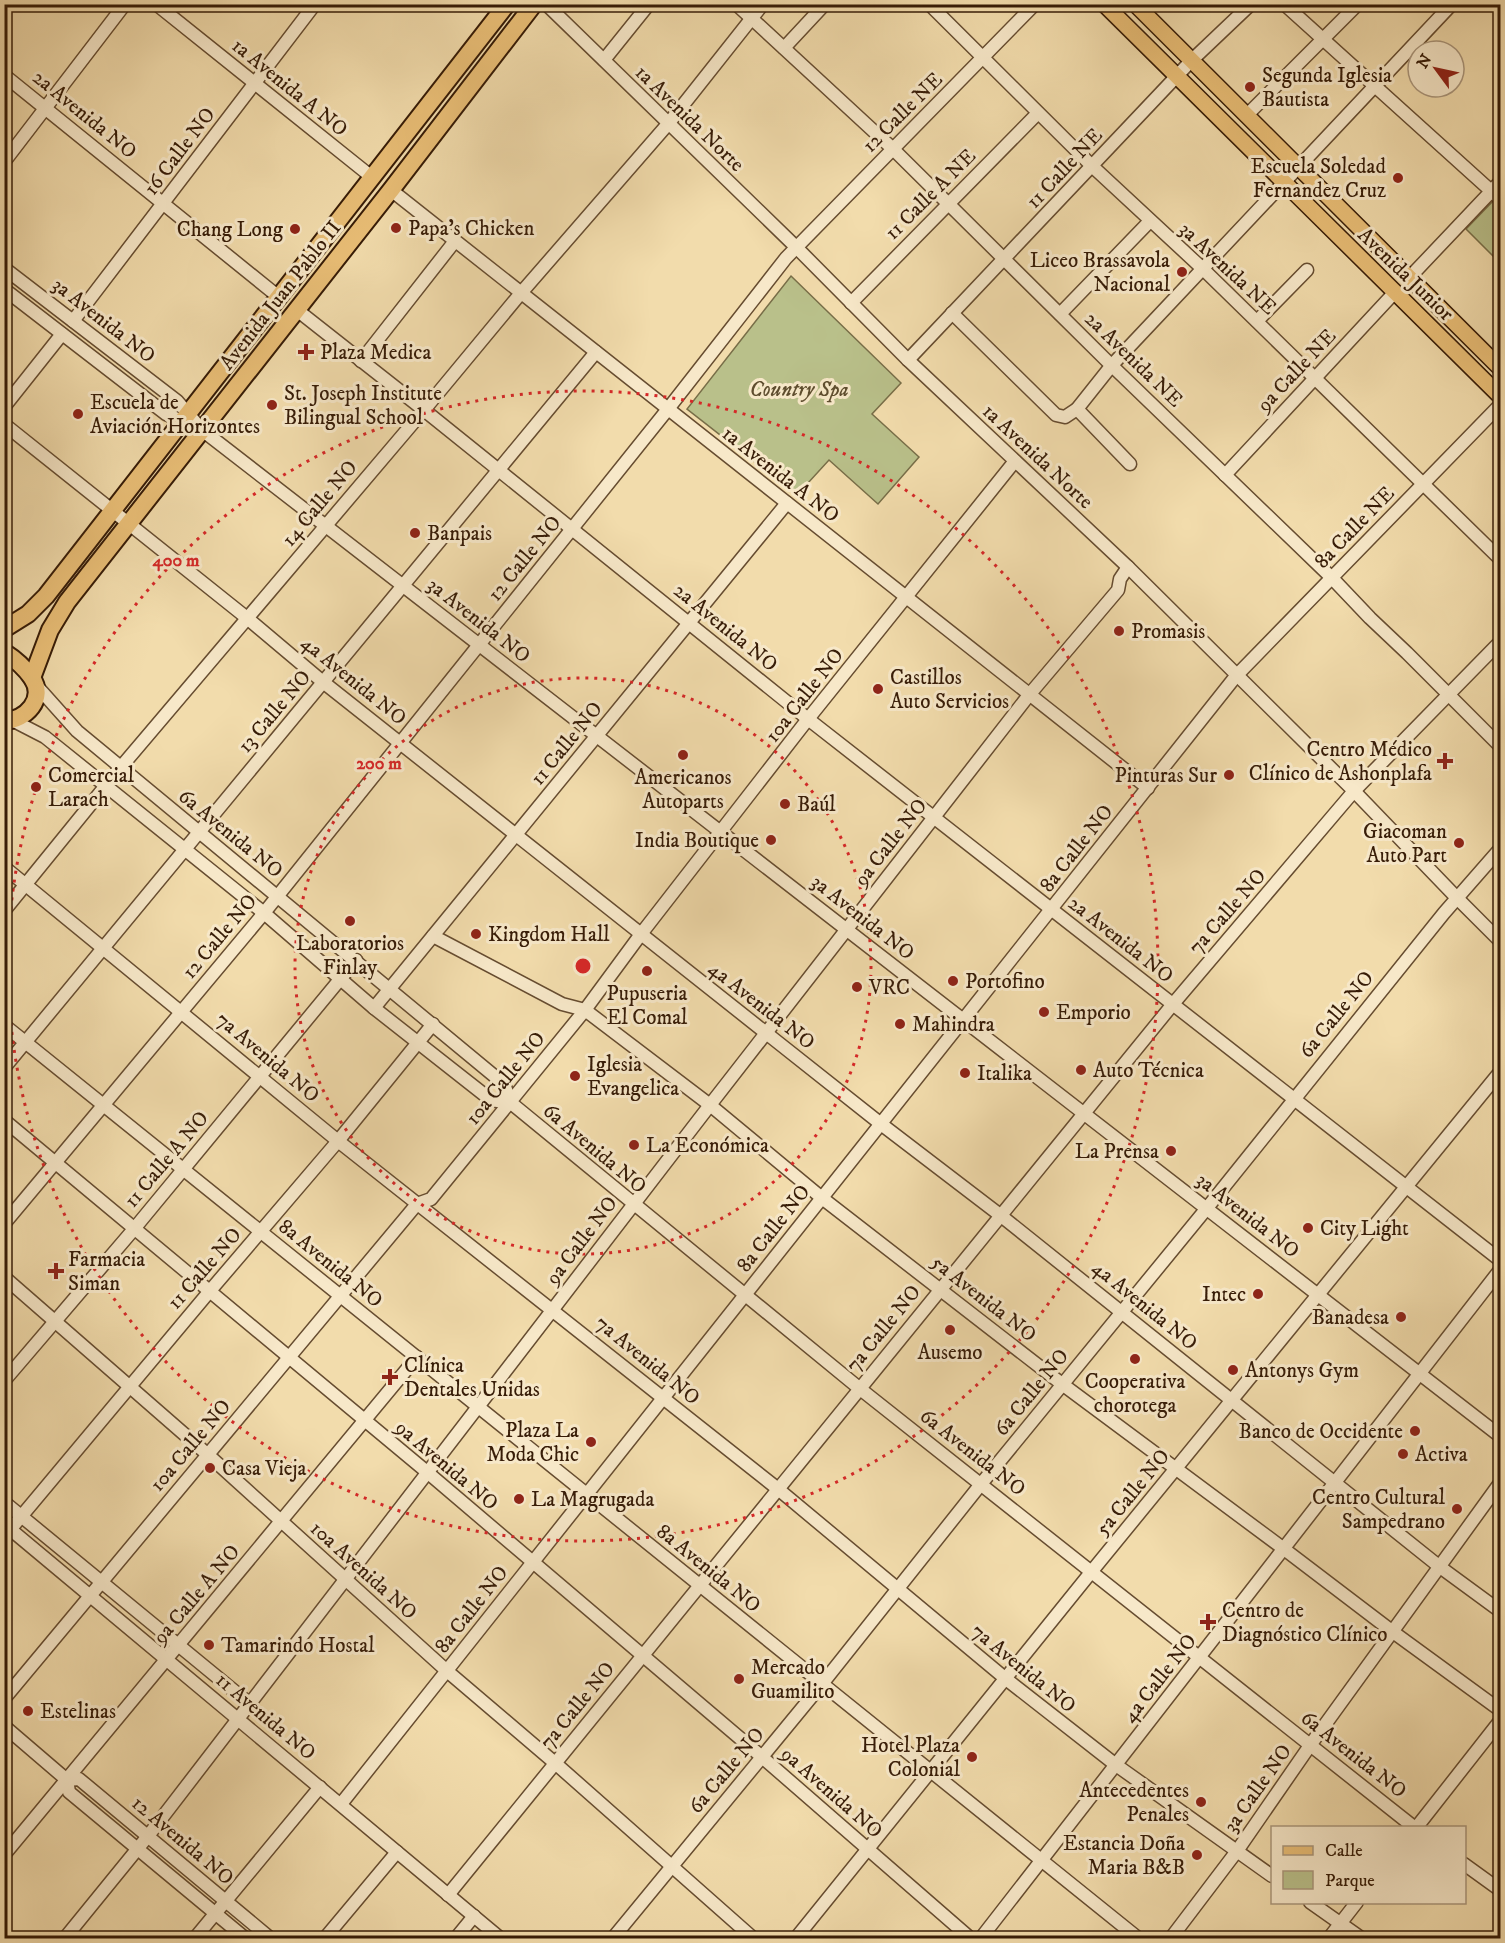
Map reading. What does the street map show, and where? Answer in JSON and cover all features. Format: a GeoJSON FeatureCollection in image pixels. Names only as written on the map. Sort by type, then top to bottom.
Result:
{"type":"FeatureCollection","features":[{"type":"Feature","properties":{"kind":"highway","name":"Avenida Juan Pablo II"},"geometry":{"type":"LineString","coordinates":[[4,629],[28,614],[46,596],[507,4]]}},
{"type":"Feature","properties":{"kind":"highway","name":"Avenida Juan Pablo II"},"geometry":{"type":"LineString","coordinates":[[8,720],[24,716],[36,699],[34,681],[50,630],[67,602],[534,4]]}},
{"type":"Feature","properties":{"kind":"highway"},"geometry":{"type":"LineString","coordinates":[[4,652],[23,667],[34,681]]}},
{"type":"Feature","properties":{"kind":"main road","name":"Avenida Junior"},"geometry":{"type":"LineString","coordinates":[[1104,4],[1500,396]]}},
{"type":"Feature","properties":{"kind":"main road","name":"Avenida Junior"},"geometry":{"type":"LineString","coordinates":[[1135,4],[1500,368]]}},
{"type":"Feature","properties":{"kind":"street"},"geometry":{"type":"LineString","coordinates":[[4,162],[125,4]]}},
{"type":"Feature","properties":{"kind":"street","name":"1a Avenida A NO"},"geometry":{"type":"LineString","coordinates":[[156,4],[373,178]]}},
{"type":"Feature","properties":{"kind":"street","name":"16 Calle NO"},"geometry":{"type":"LineString","coordinates":[[74,321],[315,4]]}},
{"type":"Feature","properties":{"kind":"street","name":"1a Avenida Norte"},"geometry":{"type":"LineString","coordinates":[[546,4],[796,247],[908,360],[1128,567],[1354,791],[1500,940]]}},
{"type":"Feature","properties":{"kind":"street"},"geometry":{"type":"LineString","coordinates":[[604,60],[649,4]]}},
{"type":"Feature","properties":{"kind":"street","name":"2a Avenida NE"},"geometry":{"type":"LineString","coordinates":[[736,4],[893,149],[1332,578],[1500,746]]}},
{"type":"Feature","properties":{"kind":"street","name":"14 Calle NO"},"geometry":{"type":"LineString","coordinates":[[4,911],[121,767],[521,293],[668,124],[753,20],[763,4]]}},
{"type":"Feature","properties":{"kind":"street"},"geometry":{"type":"LineString","coordinates":[[784,48],[825,4]]}},
{"type":"Feature","properties":{"kind":"street","name":"3a Avenida NE"},"geometry":{"type":"LineString","coordinates":[[928,4],[1092,166],[1257,321],[1500,559]]}},
{"type":"Feature","properties":{"kind":"street","name":"12 Calle NE"},"geometry":{"type":"LineString","coordinates":[[796,247],[1035,4]]}},
{"type":"Feature","properties":{"kind":"street","name":"11 Calle NE"},"geometry":{"type":"LineString","coordinates":[[908,360],[1191,61],[1251,4]]}},
{"type":"Feature","properties":{"kind":"street"},"geometry":{"type":"LineString","coordinates":[[1284,4],[1375,86],[1498,191],[1409,279]]}},
{"type":"Feature","properties":{"kind":"street"},"geometry":{"type":"LineString","coordinates":[[1246,116],[1358,4]]}},
{"type":"Feature","properties":{"kind":"street"},"geometry":{"type":"LineString","coordinates":[[952,313],[1056,415],[1065,417],[1077,409],[1112,365],[1452,4]]}},
{"type":"Feature","properties":{"kind":"street","name":"2a Avenida NO"},"geometry":{"type":"LineString","coordinates":[[4,75],[280,298]]}},
{"type":"Feature","properties":{"kind":"street","name":"11 Calle A NE"},"geometry":{"type":"LineString","coordinates":[[851,303],[1038,113]]}},
{"type":"Feature","properties":{"kind":"street","name":"1a Avenida A NO"},"geometry":{"type":"LineString","coordinates":[[391,190],[1148,788]]}},
{"type":"Feature","properties":{"kind":"street"},"geometry":{"type":"LineString","coordinates":[[1060,314],[1150,221]]}},
{"type":"Feature","properties":{"kind":"street"},"geometry":{"type":"LineString","coordinates":[[362,361],[455,241]]}},
{"type":"Feature","properties":{"kind":"street","name":"12 Calle NO"},"geometry":{"type":"LineString","coordinates":[[4,1224],[278,896],[796,247]]}},
{"type":"Feature","properties":{"kind":"street","name":"3a Avenida NO"},"geometry":{"type":"LineString","coordinates":[[4,268],[177,401],[186,418],[1500,1436]]}},
{"type":"Feature","properties":{"kind":"street"},"geometry":{"type":"LineString","coordinates":[[1257,321],[1307,270]]}},
{"type":"Feature","properties":{"kind":"street","name":"3a Avenida NO"},"geometry":{"type":"LineString","coordinates":[[4,289],[166,414],[186,418]]}},
{"type":"Feature","properties":{"kind":"street","name":"9a Calle NE"},"geometry":{"type":"LineString","coordinates":[[1225,475],[1395,292]]}},
{"type":"Feature","properties":{"kind":"street","name":"2a Avenida NO"},"geometry":{"type":"LineString","coordinates":[[297,310],[690,622],[808,719],[1500,1260]]}},
{"type":"Feature","properties":{"kind":"street"},"geometry":{"type":"LineString","coordinates":[[4,407],[62,334]]}},
{"type":"Feature","properties":{"kind":"street","name":"13 Calle NO"},"geometry":{"type":"LineString","coordinates":[[4,1068],[596,352]]}},
{"type":"Feature","properties":{"kind":"street","name":"8a Calle NE"},"geometry":{"type":"LineString","coordinates":[[1236,676],[1500,405]]}},
{"type":"Feature","properties":{"kind":"street"},"geometry":{"type":"LineString","coordinates":[[1077,409],[1130,464]]}},
{"type":"Feature","properties":{"kind":"street","name":"4a Avenida NO"},"geometry":{"type":"LineString","coordinates":[[4,424],[247,618],[323,682],[881,1124],[1000,1215],[1440,1567],[1500,1611]]}},
{"type":"Feature","properties":{"kind":"street","name":"10a Calle NO"},"geometry":{"type":"LineString","coordinates":[[4,1699],[417,1204],[431,1199],[511,1103],[808,719],[1015,461]]}},
{"type":"Feature","properties":{"kind":"street","name":"11 Calle NO"},"geometry":{"type":"LineString","coordinates":[[374,1008],[787,503]]}},
{"type":"Feature","properties":{"kind":"street","name":"9a Calle NO"},"geometry":{"type":"LineString","coordinates":[[65,1938],[138,1849],[633,1204],[1029,695],[1118,590],[1120,579],[1128,567]]}},
{"type":"Feature","properties":{"kind":"street","name":"7a Calle NO"},"geometry":{"type":"LineString","coordinates":[[448,1895],[1173,1004],[1354,791],[1500,642]]}},
{"type":"Feature","properties":{"kind":"street","name":"8a Calle NO"},"geometry":{"type":"LineString","coordinates":[[341,1804],[1236,676]]}},
{"type":"Feature","properties":{"kind":"street","name":"6a Avenida NO"},"geometry":{"type":"LineString","coordinates":[[34,681],[77,731],[391,988],[504,1084],[511,1103],[859,1388],[1415,1826]]}},
{"type":"Feature","properties":{"kind":"street","name":"6a Avenida NO"},"geometry":{"type":"LineString","coordinates":[[8,720],[45,737],[264,913],[374,1008],[491,1100],[511,1103]]}},
{"type":"Feature","properties":{"kind":"street","name":"6a Calle NO"},"geometry":{"type":"LineString","coordinates":[[613,1938],[822,1684],[981,1484],[1207,1208],[1293,1098],[1500,849]]}},
{"type":"Feature","properties":{"kind":"street","name":"7a Avenida NO"},"geometry":{"type":"LineString","coordinates":[[4,867],[338,1141],[778,1489],[1005,1679],[1116,1765],[1271,1875]]}},
{"type":"Feature","properties":{"kind":"street","name":"5a Avenida NO"},"geometry":{"type":"LineString","coordinates":[[433,936],[562,1004],[585,1010],[710,1105],[822,1198],[1062,1384],[1500,1710]]}},
{"type":"Feature","properties":{"kind":"street","name":"11 Calle A NO"},"geometry":{"type":"LineString","coordinates":[[4,1380],[134,1229],[356,960]]}},
{"type":"Feature","properties":{"kind":"street","name":"11 Calle NO"},"geometry":{"type":"LineString","coordinates":[[7,1530],[22,1516],[338,1141],[433,1024]]}},
{"type":"Feature","properties":{"kind":"street","name":"8a Avenida NO"},"geometry":{"type":"LineString","coordinates":[[4,1025],[1138,1938]]}},
{"type":"Feature","properties":{"kind":"street","name":"5a Calle NO"},"geometry":{"type":"LineString","coordinates":[[796,1938],[1092,1571],[1500,1072]]}},
{"type":"Feature","properties":{"kind":"street","name":"9a Avenida NO"},"geometry":{"type":"LineString","coordinates":[[4,1120],[427,1472],[762,1757],[970,1938]]}},
{"type":"Feature","properties":{"kind":"street","name":"4a Calle NO"},"geometry":{"type":"LineString","coordinates":[[981,1938],[1500,1270]]}},
{"type":"Feature","properties":{"kind":"street","name":"10a Avenida NO"},"geometry":{"type":"LineString","coordinates":[[4,1277],[207,1454],[447,1671],[753,1938]]}},
{"type":"Feature","properties":{"kind":"street","name":"9a Calle A NO"},"geometry":{"type":"LineString","coordinates":[[4,1855],[417,1357]]}},
{"type":"Feature","properties":{"kind":"street","name":"3a Calle NO"},"geometry":{"type":"LineString","coordinates":[[1171,1938],[1237,1851],[1311,1744],[1500,1483]]}},
{"type":"Feature","properties":{"kind":"street","name":"11 Avenida NO"},"geometry":{"type":"LineString","coordinates":[[4,1502],[250,1704]]}},
{"type":"Feature","properties":{"kind":"street","name":"11 Avenida NO"},"geometry":{"type":"LineString","coordinates":[[7,1530],[239,1718],[500,1938]]}},
{"type":"Feature","properties":{"kind":"street"},"geometry":{"type":"LineString","coordinates":[[1417,1826],[1500,1721]]}},
{"type":"Feature","properties":{"kind":"street","name":"12 Avenida NO"},"geometry":{"type":"LineString","coordinates":[[4,1726],[67,1780],[69,1792],[245,1938]]}},
{"type":"Feature","properties":{"kind":"street","name":"12 Avenida NO"},"geometry":{"type":"LineString","coordinates":[[67,1780],[79,1779],[270,1938]]}},
{"type":"Feature","properties":{"kind":"street"},"geometry":{"type":"LineString","coordinates":[[195,1938],[320,1787]]}},
{"type":"Feature","properties":{"kind":"street"},"geometry":{"type":"LineString","coordinates":[[325,1938],[397,1852]]}},
{"type":"Feature","properties":{"kind":"street"},"geometry":{"type":"LineString","coordinates":[[1466,1865],[1500,1890]]}},
{"type":"Feature","properties":{"kind":"street"},"geometry":{"type":"LineString","coordinates":[[1313,1904],[1361,1938]]}},
{"type":"Feature","properties":{"kind":"street"},"geometry":{"type":"LineString","coordinates":[[1329,1938],[1355,1904]]}},
{"type":"Feature","properties":{"kind":"street"},"geometry":{"type":"LineString","coordinates":[[456,1938],[474,1916]]}},
{"type":"Feature","properties":{"kind":"green space"},"geometry":{"type":"Polygon","coordinates":[[[1494,200],[1500,206],[1500,263],[1466,229],[1494,200]]]}},
{"type":"Feature","properties":{"kind":"green space","name":"Country Spa"},"geometry":{"type":"Polygon","coordinates":[[[791,276],[901,383],[872,414],[919,457],[878,504],[829,460],[797,495],[687,409],[791,276]]]}},
{"type":"Feature","properties":{"kind":"place","name":"Segunda Iglesia Bautista"},"geometry":{"type":"Point","coordinates":[1250,87]}},
{"type":"Feature","properties":{"kind":"place","name":"Escuela Soledad Fernandez Cruz"},"geometry":{"type":"Point","coordinates":[1398,178]}},
{"type":"Feature","properties":{"kind":"place","name":"Papa's Chicken"},"geometry":{"type":"Point","coordinates":[396,228]}},
{"type":"Feature","properties":{"kind":"place","name":"Chang Long"},"geometry":{"type":"Point","coordinates":[295,229]}},
{"type":"Feature","properties":{"kind":"place","name":"Liceo Brassavola Nacional"},"geometry":{"type":"Point","coordinates":[1182,272]}},
{"type":"Feature","properties":{"kind":"place","name":"Plaza Medica"},"geometry":{"type":"Point","coordinates":[306,352]}},
{"type":"Feature","properties":{"kind":"place","name":"St. Joseph Institute Bilingual School"},"geometry":{"type":"Point","coordinates":[272,405]}},
{"type":"Feature","properties":{"kind":"place","name":"Escuela de Aviación Horizontes"},"geometry":{"type":"Point","coordinates":[78,414]}},
{"type":"Feature","properties":{"kind":"place","name":"Banpais"},"geometry":{"type":"Point","coordinates":[415,533]}},
{"type":"Feature","properties":{"kind":"place","name":"Promasis"},"geometry":{"type":"Point","coordinates":[1119,631]}},
{"type":"Feature","properties":{"kind":"place","name":"Castillos Auto Servicios"},"geometry":{"type":"Point","coordinates":[878,689]}},
{"type":"Feature","properties":{"kind":"place","name":"Americanos Autoparts"},"geometry":{"type":"Point","coordinates":[683,755]}},
{"type":"Feature","properties":{"kind":"place","name":"Centro Médico Clínico de Ashonplafa"},"geometry":{"type":"Point","coordinates":[1445,761]}},
{"type":"Feature","properties":{"kind":"place","name":"Pinturas Sur"},"geometry":{"type":"Point","coordinates":[1229,775]}},
{"type":"Feature","properties":{"kind":"place","name":"Comercial Larach"},"geometry":{"type":"Point","coordinates":[36,787]}},
{"type":"Feature","properties":{"kind":"place","name":"Baúl"},"geometry":{"type":"Point","coordinates":[785,804]}},
{"type":"Feature","properties":{"kind":"place","name":"India Boutique"},"geometry":{"type":"Point","coordinates":[771,840]}},
{"type":"Feature","properties":{"kind":"place","name":"Giacoman Auto Part"},"geometry":{"type":"Point","coordinates":[1459,843]}},
{"type":"Feature","properties":{"kind":"place","name":"Laboratorios Finlay"},"geometry":{"type":"Point","coordinates":[350,921]}},
{"type":"Feature","properties":{"kind":"place","name":"Kingdom Hall"},"geometry":{"type":"Point","coordinates":[476,934]}},
{"type":"Feature","properties":{"kind":"place","name":"Pupuseria El Comal"},"geometry":{"type":"Point","coordinates":[647,971]}},
{"type":"Feature","properties":{"kind":"place","name":"Portofino"},"geometry":{"type":"Point","coordinates":[953,981]}},
{"type":"Feature","properties":{"kind":"place","name":"VRC"},"geometry":{"type":"Point","coordinates":[857,987]}},
{"type":"Feature","properties":{"kind":"place","name":"Emporio"},"geometry":{"type":"Point","coordinates":[1044,1012]}},
{"type":"Feature","properties":{"kind":"place","name":"Mahindra"},"geometry":{"type":"Point","coordinates":[900,1024]}},
{"type":"Feature","properties":{"kind":"place","name":"Auto Técnica"},"geometry":{"type":"Point","coordinates":[1081,1070]}},
{"type":"Feature","properties":{"kind":"place","name":"Italika"},"geometry":{"type":"Point","coordinates":[965,1073]}},
{"type":"Feature","properties":{"kind":"place","name":"Iglesia Evangelica"},"geometry":{"type":"Point","coordinates":[575,1076]}},
{"type":"Feature","properties":{"kind":"place","name":"La Económica"},"geometry":{"type":"Point","coordinates":[634,1145]}},
{"type":"Feature","properties":{"kind":"place","name":"La Prensa"},"geometry":{"type":"Point","coordinates":[1171,1151]}},
{"type":"Feature","properties":{"kind":"place","name":"City Light"},"geometry":{"type":"Point","coordinates":[1308,1228]}},
{"type":"Feature","properties":{"kind":"place","name":"Farmacia Siman"},"geometry":{"type":"Point","coordinates":[56,1271]}},
{"type":"Feature","properties":{"kind":"place","name":"Intec"},"geometry":{"type":"Point","coordinates":[1258,1294]}},
{"type":"Feature","properties":{"kind":"place","name":"Banadesa"},"geometry":{"type":"Point","coordinates":[1401,1317]}},
{"type":"Feature","properties":{"kind":"place","name":"Ausemo"},"geometry":{"type":"Point","coordinates":[950,1330]}},
{"type":"Feature","properties":{"kind":"place","name":"Cooperativa chorotega"},"geometry":{"type":"Point","coordinates":[1135,1359]}},
{"type":"Feature","properties":{"kind":"place","name":"Antonys Gym"},"geometry":{"type":"Point","coordinates":[1233,1370]}},
{"type":"Feature","properties":{"kind":"place","name":"Clínica Dentales Unidas"},"geometry":{"type":"Point","coordinates":[390,1377]}},
{"type":"Feature","properties":{"kind":"place","name":"Banco de Occidente"},"geometry":{"type":"Point","coordinates":[1415,1431]}},
{"type":"Feature","properties":{"kind":"place","name":"Plaza La Moda Chic"},"geometry":{"type":"Point","coordinates":[591,1442]}},
{"type":"Feature","properties":{"kind":"place","name":"Activa"},"geometry":{"type":"Point","coordinates":[1403,1454]}},
{"type":"Feature","properties":{"kind":"place","name":"Casa Vieja"},"geometry":{"type":"Point","coordinates":[210,1468]}},
{"type":"Feature","properties":{"kind":"place","name":"La Magrugada"},"geometry":{"type":"Point","coordinates":[519,1499]}},
{"type":"Feature","properties":{"kind":"place","name":"Centro Cultural Sampedrano"},"geometry":{"type":"Point","coordinates":[1457,1509]}},
{"type":"Feature","properties":{"kind":"place","name":"Centro de Diagnóstico Clínico"},"geometry":{"type":"Point","coordinates":[1208,1622]}},
{"type":"Feature","properties":{"kind":"place","name":"Tamarindo Hostal"},"geometry":{"type":"Point","coordinates":[209,1645]}},
{"type":"Feature","properties":{"kind":"place","name":"Mercado Guamilito"},"geometry":{"type":"Point","coordinates":[739,1679]}},
{"type":"Feature","properties":{"kind":"place","name":"Estelinas"},"geometry":{"type":"Point","coordinates":[28,1711]}},
{"type":"Feature","properties":{"kind":"place","name":"Hotel Plaza Colonial"},"geometry":{"type":"Point","coordinates":[972,1757]}},
{"type":"Feature","properties":{"kind":"place","name":"Antecedentes Penales"},"geometry":{"type":"Point","coordinates":[1201,1802]}},
{"type":"Feature","properties":{"kind":"place","name":"Estancia Doña Maria B&B"},"geometry":{"type":"Point","coordinates":[1197,1855]}}]}
